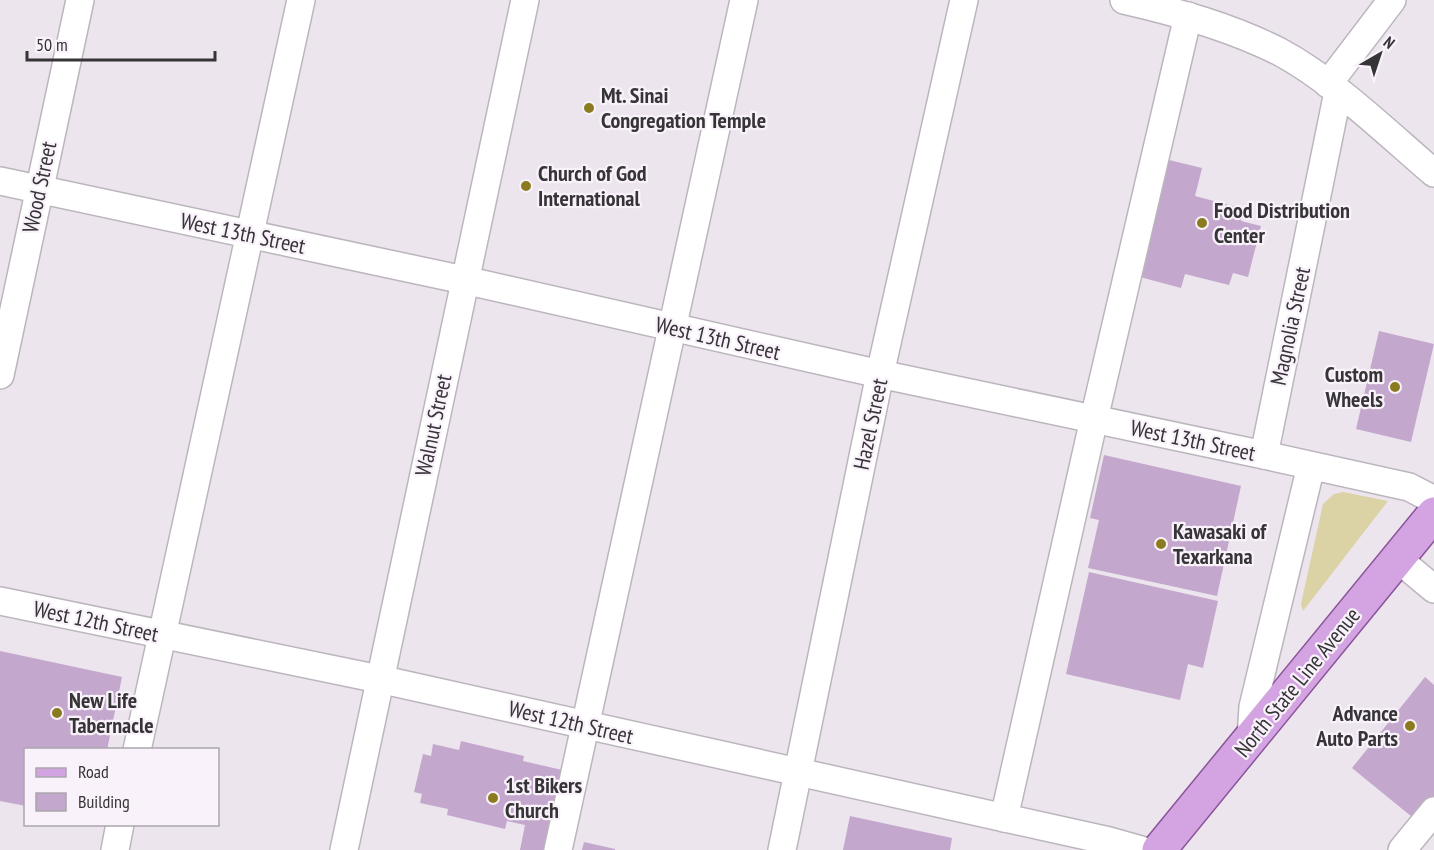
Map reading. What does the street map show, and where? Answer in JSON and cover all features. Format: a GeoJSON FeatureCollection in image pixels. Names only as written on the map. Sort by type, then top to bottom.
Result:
{"type":"FeatureCollection","features":[{"type":"Feature","properties":{"kind":"main road","name":"North State Line Avenue"},"geometry":{"type":"LineString","coordinates":[[1159,850],[1434,514]]}},
{"type":"Feature","properties":{"kind":"street","name":"Wood Street"},"geometry":{"type":"LineString","coordinates":[[0,375],[80,0]]}},
{"type":"Feature","properties":{"kind":"street"},"geometry":{"type":"LineString","coordinates":[[137,748],[301,0]]}},
{"type":"Feature","properties":{"kind":"street","name":"Walnut Street"},"geometry":{"type":"LineString","coordinates":[[344,850],[525,0]]}},
{"type":"Feature","properties":{"kind":"street"},"geometry":{"type":"LineString","coordinates":[[558,850],[744,0]]}},
{"type":"Feature","properties":{"kind":"street","name":"Hazel Street"},"geometry":{"type":"LineString","coordinates":[[782,850],[880,374],[964,0]]}},
{"type":"Feature","properties":{"kind":"street"},"geometry":{"type":"LineString","coordinates":[[1124,0],[1176,9],[1238,33],[1281,53],[1333,88],[1434,173]]}},
{"type":"Feature","properties":{"kind":"street","name":"Magnolia Street"},"geometry":{"type":"LineString","coordinates":[[1264,455],[1333,88],[1392,0]]}},
{"type":"Feature","properties":{"kind":"street"},"geometry":{"type":"LineString","coordinates":[[1004,818],[1094,419],[1176,9]]}},
{"type":"Feature","properties":{"kind":"street","name":"West 13th Street"},"geometry":{"type":"LineString","coordinates":[[0,182],[464,280],[880,374],[1409,487],[1434,500]]}},
{"type":"Feature","properties":{"kind":"street"},"geometry":{"type":"LineString","coordinates":[[1251,738],[1253,707],[1311,466]]}},
{"type":"Feature","properties":{"kind":"street"},"geometry":{"type":"LineString","coordinates":[[1398,559],[1434,589]]}},
{"type":"Feature","properties":{"kind":"street","name":"West 12th Street"},"geometry":{"type":"LineString","coordinates":[[0,601],[379,680],[1109,841],[1141,850]]}},
{"type":"Feature","properties":{"kind":"street"},"geometry":{"type":"LineString","coordinates":[[1402,850],[1434,811]]}},
{"type":"Feature","properties":{"kind":"street"},"geometry":{"type":"LineString","coordinates":[[115,850],[120,826]]}},
{"type":"Feature","properties":{"kind":"shaded area"},"geometry":{"type":"Polygon","coordinates":[[[1343,492],[1388,501],[1303,611],[1301,604],[1323,504],[1334,494],[1343,492]]]}},
{"type":"Feature","properties":{"kind":"building","name":"Food Distribution Center"},"geometry":{"type":"Polygon","coordinates":[[[1169,160],[1202,168],[1195,196],[1244,209],[1241,221],[1261,226],[1248,277],[1233,273],[1229,285],[1185,274],[1181,288],[1140,277],[1169,160]]]}},
{"type":"Feature","properties":{"kind":"building","name":"Custom Wheels"},"geometry":{"type":"Polygon","coordinates":[[[1379,331],[1434,344],[1411,442],[1356,429],[1379,331]]]}},
{"type":"Feature","properties":{"kind":"building","name":"Kawasaki of Texarkana"},"geometry":{"type":"Polygon","coordinates":[[[1104,455],[1241,486],[1217,596],[1088,568],[1099,520],[1090,518],[1104,455]]]}},
{"type":"Feature","properties":{"kind":"building"},"geometry":{"type":"Polygon","coordinates":[[[1089,572],[1218,601],[1203,668],[1188,664],[1180,700],[1066,674],[1089,572]]]}},
{"type":"Feature","properties":{"kind":"building","name":"New Life Tabernacle"},"geometry":{"type":"Polygon","coordinates":[[[0,651],[122,677],[107,748],[24,748],[24,806],[0,801],[0,651]]]}},
{"type":"Feature","properties":{"kind":"building","name":"Advance Auto Parts"},"geometry":{"type":"Polygon","coordinates":[[[1425,677],[1434,685],[1434,800],[1417,821],[1352,768],[1425,677]]]}},
{"type":"Feature","properties":{"kind":"building","name":"1st Bikers Church"},"geometry":{"type":"Polygon","coordinates":[[[461,741],[524,756],[523,761],[571,772],[553,850],[520,850],[525,825],[507,821],[505,829],[447,815],[448,809],[420,803],[422,794],[414,792],[423,754],[431,756],[433,744],[459,750],[461,741]]]}},
{"type":"Feature","properties":{"kind":"building"},"geometry":{"type":"Polygon","coordinates":[[[850,816],[952,838],[950,850],[843,850],[850,816]]]}},
{"type":"Feature","properties":{"kind":"building"},"geometry":{"type":"Polygon","coordinates":[[[584,842],[615,849],[615,850],[582,850],[584,842]]]}},
{"type":"Feature","properties":{"kind":"place","name":"Mt. Sinai Congregation Temple"},"geometry":{"type":"Point","coordinates":[589,108]}},
{"type":"Feature","properties":{"kind":"place","name":"Church of God International"},"geometry":{"type":"Point","coordinates":[526,186]}},
{"type":"Feature","properties":{"kind":"place","name":"Food Distribution Center"},"geometry":{"type":"Point","coordinates":[1202,223]}},
{"type":"Feature","properties":{"kind":"place","name":"Custom Wheels"},"geometry":{"type":"Point","coordinates":[1395,387]}},
{"type":"Feature","properties":{"kind":"place","name":"Kawasaki of Texarkana"},"geometry":{"type":"Point","coordinates":[1161,544]}},
{"type":"Feature","properties":{"kind":"place","name":"New Life Tabernacle"},"geometry":{"type":"Point","coordinates":[57,713]}},
{"type":"Feature","properties":{"kind":"place","name":"Advance Auto Parts"},"geometry":{"type":"Point","coordinates":[1410,726]}},
{"type":"Feature","properties":{"kind":"place","name":"1st Bikers Church"},"geometry":{"type":"Point","coordinates":[493,798]}}]}
